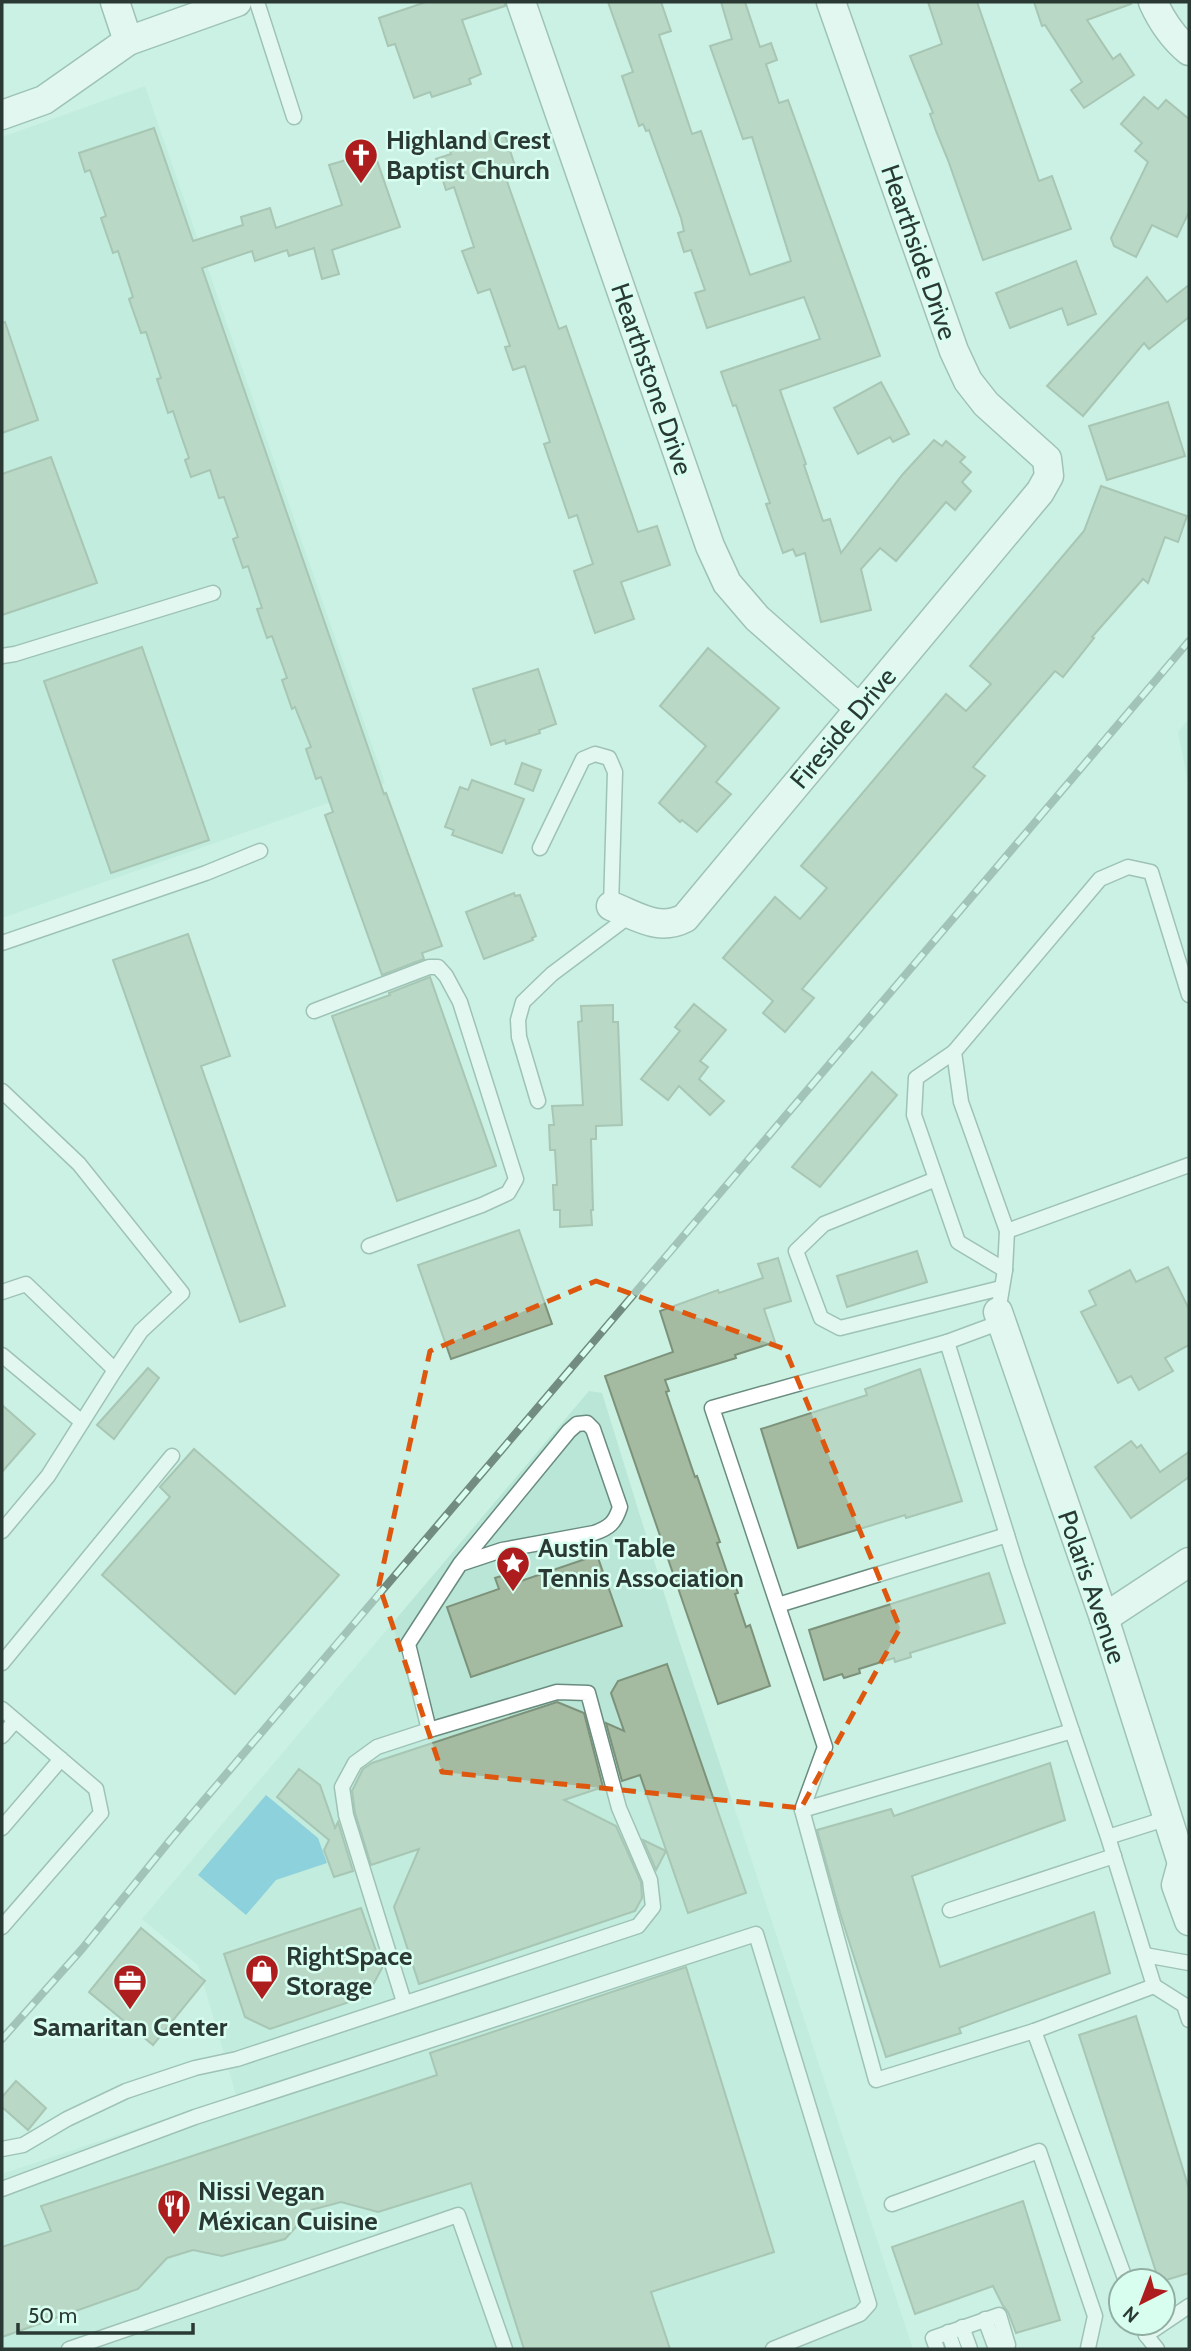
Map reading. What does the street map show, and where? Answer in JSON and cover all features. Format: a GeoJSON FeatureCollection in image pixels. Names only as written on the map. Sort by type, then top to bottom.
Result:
{"type":"FeatureCollection","features":[{"type":"Feature","properties":{"kind":"street"},"geometry":{"type":"LineString","coordinates":[[115,2],[128,41]]}},
{"type":"Feature","properties":{"kind":"street","name":"Hearthstone Drive"},"geometry":{"type":"LineString","coordinates":[[521,2],[710,545],[727,583],[757,618],[859,708]]}},
{"type":"Feature","properties":{"kind":"street","name":"Hearthside Drive"},"geometry":{"type":"LineString","coordinates":[[831,2],[954,351],[968,381],[986,404],[1047,459],[1049,476]]}},
{"type":"Feature","properties":{"kind":"street"},"geometry":{"type":"LineString","coordinates":[[1153,2],[1161,20],[1177,41],[1189,51]]}},
{"type":"Feature","properties":{"kind":"street"},"geometry":{"type":"LineString","coordinates":[[2,115],[44,100],[128,41],[218,5]]}},
{"type":"Feature","properties":{"kind":"street","name":"Fireside Drive"},"geometry":{"type":"LineString","coordinates":[[622,910],[659,925],[673,925],[685,918],[1040,492],[1049,476]]}},
{"type":"Feature","properties":{"kind":"street","name":"Polaris Avenue"},"geometry":{"type":"LineString","coordinates":[[1000,1307],[1186,1868],[1176,1885],[1189,1921]]}},
{"type":"Feature","properties":{"kind":"street"},"geometry":{"type":"LineString","coordinates":[[1104,1618],[1189,1562]]}},
{"type":"Feature","properties":{"kind":"lane"},"geometry":{"type":"LineString","coordinates":[[257,2],[294,117]]}},
{"type":"Feature","properties":{"kind":"lane"},"geometry":{"type":"LineString","coordinates":[[2,656],[213,593]]}},
{"type":"Feature","properties":{"kind":"lane"},"geometry":{"type":"LineString","coordinates":[[538,1101],[519,1038],[518,1020],[523,1002],[622,910],[615,772],[609,758],[595,754],[583,759],[540,848]]}},
{"type":"Feature","properties":{"kind":"lane"},"geometry":{"type":"LineString","coordinates":[[2,943],[206,873],[260,851]]}},
{"type":"Feature","properties":{"kind":"lane"},"geometry":{"type":"LineString","coordinates":[[1005,1270],[958,1242],[914,1115],[916,1078],[954,1052],[1101,879],[1128,867],[1151,872],[1189,995]]}},
{"type":"Feature","properties":{"kind":"lane"},"geometry":{"type":"LineString","coordinates":[[314,1011],[429,967],[438,967],[460,1002],[516,1179],[508,1193],[482,1205],[369,1246]]}},
{"type":"Feature","properties":{"kind":"lane"},"geometry":{"type":"LineString","coordinates":[[954,1052],[961,1102],[1007,1231],[1000,1307],[947,1342],[712,1408],[825,1747],[803,1810],[876,2080],[1034,2031],[1154,1986]]}},
{"type":"Feature","properties":{"kind":"lane"},"geometry":{"type":"LineString","coordinates":[[2,1091],[79,1164],[182,1293],[141,1331],[48,1476],[2,1531]]}},
{"type":"Feature","properties":{"kind":"lane"},"geometry":{"type":"LineString","coordinates":[[1007,1231],[1189,1165]]}},
{"type":"Feature","properties":{"kind":"lane"},"geometry":{"type":"LineString","coordinates":[[936,1179],[824,1224],[796,1251],[821,1318],[840,1328],[1000,1307]]}},
{"type":"Feature","properties":{"kind":"lane"},"geometry":{"type":"LineString","coordinates":[[2,1292],[26,1284],[115,1370]]}},
{"type":"Feature","properties":{"kind":"lane"},"geometry":{"type":"LineString","coordinates":[[947,1342],[1154,1986],[1184,2005],[1189,2020]]}},
{"type":"Feature","properties":{"kind":"lane"},"geometry":{"type":"LineString","coordinates":[[2,1355],[82,1422]]}},
{"type":"Feature","properties":{"kind":"lane"},"geometry":{"type":"LineString","coordinates":[[429,1730],[408,1644],[460,1564],[569,1431],[578,1424],[587,1423],[593,1429],[620,1507],[616,1519],[607,1528],[594,1534],[502,1550],[460,1564]]}},
{"type":"Feature","properties":{"kind":"lane"},"geometry":{"type":"LineString","coordinates":[[2,1663],[172,1455]]}},
{"type":"Feature","properties":{"kind":"lane"},"geometry":{"type":"LineString","coordinates":[[778,1605],[1007,1535]]}},
{"type":"Feature","properties":{"kind":"lane"},"geometry":{"type":"LineString","coordinates":[[2,2149],[23,2145],[67,2119],[126,2091],[195,2068],[237,2059],[638,1926],[653,1907],[650,1880],[619,1808],[588,1693],[557,1692],[429,1730],[377,1747],[355,1763],[342,1787],[346,1815],[404,2002]]}},
{"type":"Feature","properties":{"kind":"lane"},"geometry":{"type":"LineString","coordinates":[[2,1709],[96,1789],[101,1813],[2,1927]]}},
{"type":"Feature","properties":{"kind":"lane"},"geometry":{"type":"LineString","coordinates":[[2,1735],[15,1721]]}},
{"type":"Feature","properties":{"kind":"lane"},"geometry":{"type":"LineString","coordinates":[[803,1810],[1072,1731]]}},
{"type":"Feature","properties":{"kind":"lane"},"geometry":{"type":"LineString","coordinates":[[2,1828],[61,1759]]}},
{"type":"Feature","properties":{"kind":"lane"},"geometry":{"type":"LineString","coordinates":[[1108,1837],[1168,1818]]}},
{"type":"Feature","properties":{"kind":"lane"},"geometry":{"type":"LineString","coordinates":[[950,1910],[1114,1856]]}},
{"type":"Feature","properties":{"kind":"lane"},"geometry":{"type":"LineString","coordinates":[[2,2189],[195,2117],[756,1934],[869,2304],[860,2314],[773,2349]]}},
{"type":"Feature","properties":{"kind":"lane"},"geometry":{"type":"LineString","coordinates":[[1145,1955],[1189,1963]]}},
{"type":"Feature","properties":{"kind":"lane"},"geometry":{"type":"LineString","coordinates":[[1034,2031],[1121,2267]]}},
{"type":"Feature","properties":{"kind":"lane"},"geometry":{"type":"LineString","coordinates":[[892,2204],[1038,2151],[1095,2316],[1087,2349]]}},
{"type":"Feature","properties":{"kind":"lane"},"geometry":{"type":"LineString","coordinates":[[69,2349],[458,2215],[505,2349]]}},
{"type":"Feature","properties":{"kind":"lane"},"geometry":{"type":"LineString","coordinates":[[937,2349],[933,2338],[992,2317],[1002,2347]]}},
{"type":"Feature","properties":{"kind":"lane"},"geometry":{"type":"LineString","coordinates":[[954,2349],[955,2330]]}},
{"type":"Feature","properties":{"kind":"lane"},"geometry":{"type":"LineString","coordinates":[[955,2330],[970,2349]]}},
{"type":"Feature","properties":{"kind":"highlighted area"},"geometry":{"type":"Polygon","coordinates":[[[596,1281],[785,1349],[900,1628],[801,1808],[442,1772],[379,1585],[430,1351],[596,1281]]]}},
{"type":"Feature","properties":{"kind":"shaded area"},"geometry":{"type":"Polygon","coordinates":[[[145,86],[385,783],[2,918],[2,137],[145,86]]]}},
{"type":"Feature","properties":{"kind":"shaded area"},"geometry":{"type":"Polygon","coordinates":[[[1189,719],[1189,787],[1178,732],[1189,719]]]}},
{"type":"Feature","properties":{"kind":"shaded area"},"geometry":{"type":"Polygon","coordinates":[[[589,1391],[602,1393],[674,1625],[913,2349],[2,2349],[2,2174],[236,2095],[198,1965],[142,1919],[589,1391]]]}},
{"type":"Feature","properties":{"kind":"water"},"geometry":{"type":"Polygon","coordinates":[[[266,1795],[318,1838],[327,1863],[276,1880],[246,1915],[198,1875],[266,1795]]]}},
{"type":"Feature","properties":{"kind":"building"},"geometry":{"type":"Polygon","coordinates":[[[426,2],[505,2],[505,6],[462,20],[481,74],[469,79],[471,84],[432,97],[430,92],[414,98],[395,44],[388,46],[379,18],[426,2]]]}},
{"type":"Feature","properties":{"kind":"building"},"geometry":{"type":"Polygon","coordinates":[[[608,2],[661,2],[671,31],[659,35],[692,134],[701,131],[750,275],[791,261],[752,137],[743,139],[710,46],[732,39],[721,2],[745,2],[760,47],[771,43],[777,60],[766,64],[779,103],[788,100],[880,356],[780,390],[823,521],[830,519],[841,553],[903,474],[934,440],[942,446],[946,441],[965,457],[960,462],[971,472],[962,482],[971,491],[955,510],[946,502],[896,561],[880,548],[861,569],[871,610],[821,622],[805,553],[796,556],[793,549],[783,553],[766,504],[770,503],[736,405],[733,406],[721,372],[820,339],[804,297],[707,328],[695,293],[705,290],[691,250],[684,252],[678,233],[684,231],[681,218],[649,130],[646,131],[643,124],[639,126],[622,76],[633,72],[608,2]]]}},
{"type":"Feature","properties":{"kind":"building"},"geometry":{"type":"Polygon","coordinates":[[[928,2],[977,2],[1039,181],[1052,176],[1071,229],[983,260],[930,114],[933,113],[910,56],[942,44],[928,2]]]}},
{"type":"Feature","properties":{"kind":"building"},"geometry":{"type":"Polygon","coordinates":[[[1034,2],[1130,2],[1131,4],[1087,20],[1113,59],[1120,54],[1134,75],[1084,108],[1071,90],[1082,82],[1045,25],[1042,26],[1034,2]]]}},
{"type":"Feature","properties":{"kind":"building"},"geometry":{"type":"Polygon","coordinates":[[[1144,97],[1158,109],[1166,100],[1189,119],[1189,212],[1177,237],[1152,225],[1136,257],[1114,246],[1111,238],[1148,162],[1135,151],[1142,143],[1121,124],[1144,97]]]}},
{"type":"Feature","properties":{"kind":"building"},"geometry":{"type":"Polygon","coordinates":[[[154,128],[193,241],[243,225],[241,217],[270,208],[276,228],[342,205],[329,165],[374,152],[400,227],[332,250],[339,274],[322,279],[314,248],[289,256],[287,250],[255,261],[252,251],[202,268],[384,794],[386,793],[442,946],[422,953],[424,959],[382,975],[325,815],[333,812],[321,777],[316,779],[306,749],[311,747],[295,707],[292,709],[282,680],[287,678],[272,636],[267,638],[257,609],[262,608],[248,566],[243,568],[233,539],[238,537],[224,497],[219,498],[210,470],[191,477],[185,460],[189,458],[173,411],[168,413],[157,379],[161,378],[146,332],[141,333],[129,299],[133,297],[118,251],[113,253],[101,218],[106,216],[90,170],[85,172],[79,153],[154,128]]]}},
{"type":"Feature","properties":{"kind":"building"},"geometry":{"type":"Polygon","coordinates":[[[489,133],[491,140],[505,135],[515,166],[503,170],[559,329],[566,326],[638,532],[657,526],[670,565],[621,582],[634,619],[595,633],[574,571],[593,564],[577,515],[569,518],[544,444],[550,442],[525,366],[513,370],[505,347],[510,346],[490,289],[478,293],[462,251],[474,247],[454,187],[446,190],[436,159],[451,154],[449,148],[489,133]]]}},
{"type":"Feature","properties":{"kind":"building"},"geometry":{"type":"Polygon","coordinates":[[[1076,261],[1096,314],[1068,325],[1062,308],[1010,328],[996,293],[1076,261]]]}},
{"type":"Feature","properties":{"kind":"building"},"geometry":{"type":"Polygon","coordinates":[[[1147,277],[1167,302],[1189,285],[1189,317],[1149,349],[1144,343],[1083,416],[1047,386],[1147,277]]]}},
{"type":"Feature","properties":{"kind":"building"},"geometry":{"type":"Polygon","coordinates":[[[5,322],[38,420],[2,433],[2,323],[5,322]]]}},
{"type":"Feature","properties":{"kind":"building"},"geometry":{"type":"Polygon","coordinates":[[[881,382],[909,434],[893,442],[890,437],[858,454],[834,408],[881,382]]]}},
{"type":"Feature","properties":{"kind":"building"},"geometry":{"type":"Polygon","coordinates":[[[1168,402],[1185,456],[1107,480],[1089,426],[1168,402]]]}},
{"type":"Feature","properties":{"kind":"building"},"geometry":{"type":"Polygon","coordinates":[[[51,457],[97,583],[2,615],[2,474],[51,457]]]}},
{"type":"Feature","properties":{"kind":"building"},"geometry":{"type":"Polygon","coordinates":[[[1101,486],[1187,516],[1178,542],[1165,537],[1148,583],[1143,579],[1092,637],[1094,638],[1063,677],[1055,671],[973,767],[985,776],[802,989],[814,998],[785,1032],[763,1013],[773,1001],[723,958],[775,897],[800,919],[827,888],[801,866],[946,694],[966,711],[991,684],[970,666],[1084,531],[1101,486]]]}},
{"type":"Feature","properties":{"kind":"building"},"geometry":{"type":"Polygon","coordinates":[[[142,647],[209,840],[111,873],[44,681],[142,647]]]}},
{"type":"Feature","properties":{"kind":"building"},"geometry":{"type":"Polygon","coordinates":[[[708,648],[779,708],[716,782],[731,794],[697,832],[682,820],[680,822],[659,803],[706,746],[660,706],[708,648]]]}},
{"type":"Feature","properties":{"kind":"building"},"geometry":{"type":"Polygon","coordinates":[[[538,669],[556,724],[539,730],[540,733],[506,744],[505,740],[491,745],[473,689],[538,669]]]}},
{"type":"Feature","properties":{"kind":"building"},"geometry":{"type":"Polygon","coordinates":[[[522,763],[541,770],[533,791],[515,784],[522,763]]]}},
{"type":"Feature","properties":{"kind":"building"},"geometry":{"type":"Polygon","coordinates":[[[472,780],[524,799],[502,853],[452,835],[454,830],[445,827],[460,787],[468,790],[472,780]]]}},
{"type":"Feature","properties":{"kind":"building"},"geometry":{"type":"Polygon","coordinates":[[[514,893],[515,896],[520,895],[536,936],[533,940],[484,959],[466,912],[514,893]]]}},
{"type":"Feature","properties":{"kind":"building"},"geometry":{"type":"Polygon","coordinates":[[[188,934],[230,1056],[201,1066],[285,1306],[240,1322],[113,960],[188,934]]]}},
{"type":"Feature","properties":{"kind":"building"},"geometry":{"type":"Polygon","coordinates":[[[430,977],[496,1166],[397,1201],[332,1016],[430,977]]]}},
{"type":"Feature","properties":{"kind":"building"},"geometry":{"type":"Polygon","coordinates":[[[694,1004],[726,1030],[700,1061],[708,1067],[699,1079],[724,1101],[710,1115],[679,1086],[668,1100],[641,1079],[680,1031],[675,1027],[694,1004]]]}},
{"type":"Feature","properties":{"kind":"building"},"geometry":{"type":"Polygon","coordinates":[[[613,1005],[613,1022],[618,1022],[622,1125],[596,1126],[596,1139],[591,1139],[592,1225],[560,1227],[560,1210],[554,1210],[553,1185],[557,1185],[555,1150],[550,1150],[549,1125],[554,1125],[552,1106],[583,1105],[578,1022],[582,1021],[581,1006],[613,1005]]]}},
{"type":"Feature","properties":{"kind":"building"},"geometry":{"type":"Polygon","coordinates":[[[872,1072],[897,1095],[820,1187],[792,1167],[872,1072]]]}},
{"type":"Feature","properties":{"kind":"building"},"geometry":{"type":"Polygon","coordinates":[[[519,1230],[552,1324],[451,1359],[418,1265],[519,1230]]]}},
{"type":"Feature","properties":{"kind":"building"},"geometry":{"type":"Polygon","coordinates":[[[917,1251],[927,1282],[847,1307],[837,1276],[917,1251]]]}},
{"type":"Feature","properties":{"kind":"building"},"geometry":{"type":"Polygon","coordinates":[[[778,1258],[791,1301],[764,1309],[775,1342],[735,1355],[736,1358],[665,1380],[669,1391],[666,1392],[720,1542],[717,1543],[729,1578],[732,1577],[746,1627],[750,1625],[770,1686],[718,1704],[605,1376],[673,1352],[660,1311],[718,1290],[719,1293],[763,1278],[758,1264],[778,1258]]]}},
{"type":"Feature","properties":{"kind":"building"},"geometry":{"type":"Polygon","coordinates":[[[1168,1267],[1189,1309],[1189,1345],[1165,1358],[1173,1371],[1139,1390],[1131,1376],[1118,1383],[1081,1312],[1096,1305],[1089,1291],[1130,1270],[1136,1282],[1168,1267]]]}},
{"type":"Feature","properties":{"kind":"building"},"geometry":{"type":"Polygon","coordinates":[[[148,1368],[159,1378],[114,1439],[97,1425],[148,1368]]]}},
{"type":"Feature","properties":{"kind":"building"},"geometry":{"type":"Polygon","coordinates":[[[920,1369],[962,1501],[906,1518],[905,1515],[798,1548],[761,1429],[867,1395],[865,1389],[920,1369]]]}},
{"type":"Feature","properties":{"kind":"building"},"geometry":{"type":"Polygon","coordinates":[[[2,1405],[35,1434],[2,1472],[2,1405]]]}},
{"type":"Feature","properties":{"kind":"building"},"geometry":{"type":"Polygon","coordinates":[[[1131,1441],[1137,1448],[1141,1445],[1160,1472],[1189,1452],[1189,1477],[1131,1518],[1095,1467],[1131,1441]]]}},
{"type":"Feature","properties":{"kind":"building"},"geometry":{"type":"Polygon","coordinates":[[[194,1449],[339,1575],[235,1694],[102,1575],[170,1497],[160,1487],[194,1449]]]}},
{"type":"Feature","properties":{"kind":"building"},"geometry":{"type":"Polygon","coordinates":[[[597,1555],[622,1626],[471,1677],[447,1607],[499,1589],[495,1578],[517,1571],[521,1581],[597,1555]]]}},
{"type":"Feature","properties":{"kind":"building"},"geometry":{"type":"Polygon","coordinates":[[[989,1573],[1005,1623],[910,1653],[911,1657],[895,1662],[894,1658],[859,1669],[860,1673],[844,1678],[842,1674],[824,1680],[809,1630],[989,1573]]]}},
{"type":"Feature","properties":{"kind":"building"},"geometry":{"type":"Polygon","coordinates":[[[667,1664],[746,1893],[688,1913],[640,1775],[622,1781],[606,1723],[624,1731],[611,1693],[618,1681],[667,1664]]]}},
{"type":"Feature","properties":{"kind":"building"},"geometry":{"type":"Polygon","coordinates":[[[557,1702],[584,1713],[603,1787],[564,1800],[616,1826],[641,1882],[642,1898],[635,1911],[419,1984],[394,1907],[419,1849],[371,1865],[355,1813],[352,1791],[363,1769],[372,1763],[557,1702]]]}},
{"type":"Feature","properties":{"kind":"building"},"geometry":{"type":"Polygon","coordinates":[[[1050,1763],[1065,1820],[912,1876],[940,1967],[1094,1912],[1110,1973],[959,2028],[961,2033],[886,2057],[840,1913],[817,1830],[891,1809],[894,1816],[1050,1763]]]}},
{"type":"Feature","properties":{"kind":"building"},"geometry":{"type":"Polygon","coordinates":[[[299,1769],[320,1785],[335,1828],[338,1822],[353,1871],[334,1877],[324,1850],[329,1840],[277,1797],[299,1769]]]}},
{"type":"Feature","properties":{"kind":"building"},"geometry":{"type":"Polygon","coordinates":[[[643,1840],[666,1851],[656,1870],[643,1840]]]}},
{"type":"Feature","properties":{"kind":"building"},"geometry":{"type":"Polygon","coordinates":[[[361,1908],[382,1968],[367,1996],[270,2029],[245,2017],[224,1954],[361,1908]]]}},
{"type":"Feature","properties":{"kind":"building"},"geometry":{"type":"Polygon","coordinates":[[[141,1928],[205,1981],[153,2045],[89,1992],[141,1928]]]}},
{"type":"Feature","properties":{"kind":"building"},"geometry":{"type":"Polygon","coordinates":[[[686,1967],[774,2252],[651,2292],[670,2349],[524,2349],[471,2183],[378,2212],[341,2202],[311,2210],[285,2239],[222,2256],[193,2250],[167,2258],[138,2289],[2,2337],[2,2247],[51,2231],[41,2206],[437,2075],[430,2053],[686,1967]]]}},
{"type":"Feature","properties":{"kind":"building"},"geometry":{"type":"Polygon","coordinates":[[[1136,2016],[1189,2189],[1189,2273],[1177,2277],[1177,2267],[1154,2267],[1079,2035],[1136,2016]]]}},
{"type":"Feature","properties":{"kind":"building"},"geometry":{"type":"Polygon","coordinates":[[[16,2081],[46,2108],[28,2130],[2,2107],[2,2097],[16,2081]]]}},
{"type":"Feature","properties":{"kind":"building"},"geometry":{"type":"Polygon","coordinates":[[[1023,2201],[1060,2320],[1016,2333],[993,2286],[915,2314],[892,2247],[1023,2201]]]}},
{"type":"Feature","properties":{"kind":"railway"},"geometry":{"type":"LineString","coordinates":[[2,2039],[82,1949],[171,1839],[1189,641]]}},
{"type":"Feature","properties":{"kind":"place","name":"Highland Crest Baptist Church"},"geometry":{"type":"Point","coordinates":[361,185]}},
{"type":"Feature","properties":{"kind":"place","name":"Austin Table Tennis Association"},"geometry":{"type":"Point","coordinates":[513,1593]}},
{"type":"Feature","properties":{"kind":"place","name":"RightSpace Storage"},"geometry":{"type":"Point","coordinates":[262,2001]}},
{"type":"Feature","properties":{"kind":"place","name":"Samaritan Center"},"geometry":{"type":"Point","coordinates":[130,2011]}},
{"type":"Feature","properties":{"kind":"place","name":"Nissi Vegan Méxican Cuisine"},"geometry":{"type":"Point","coordinates":[174,2236]}}]}
